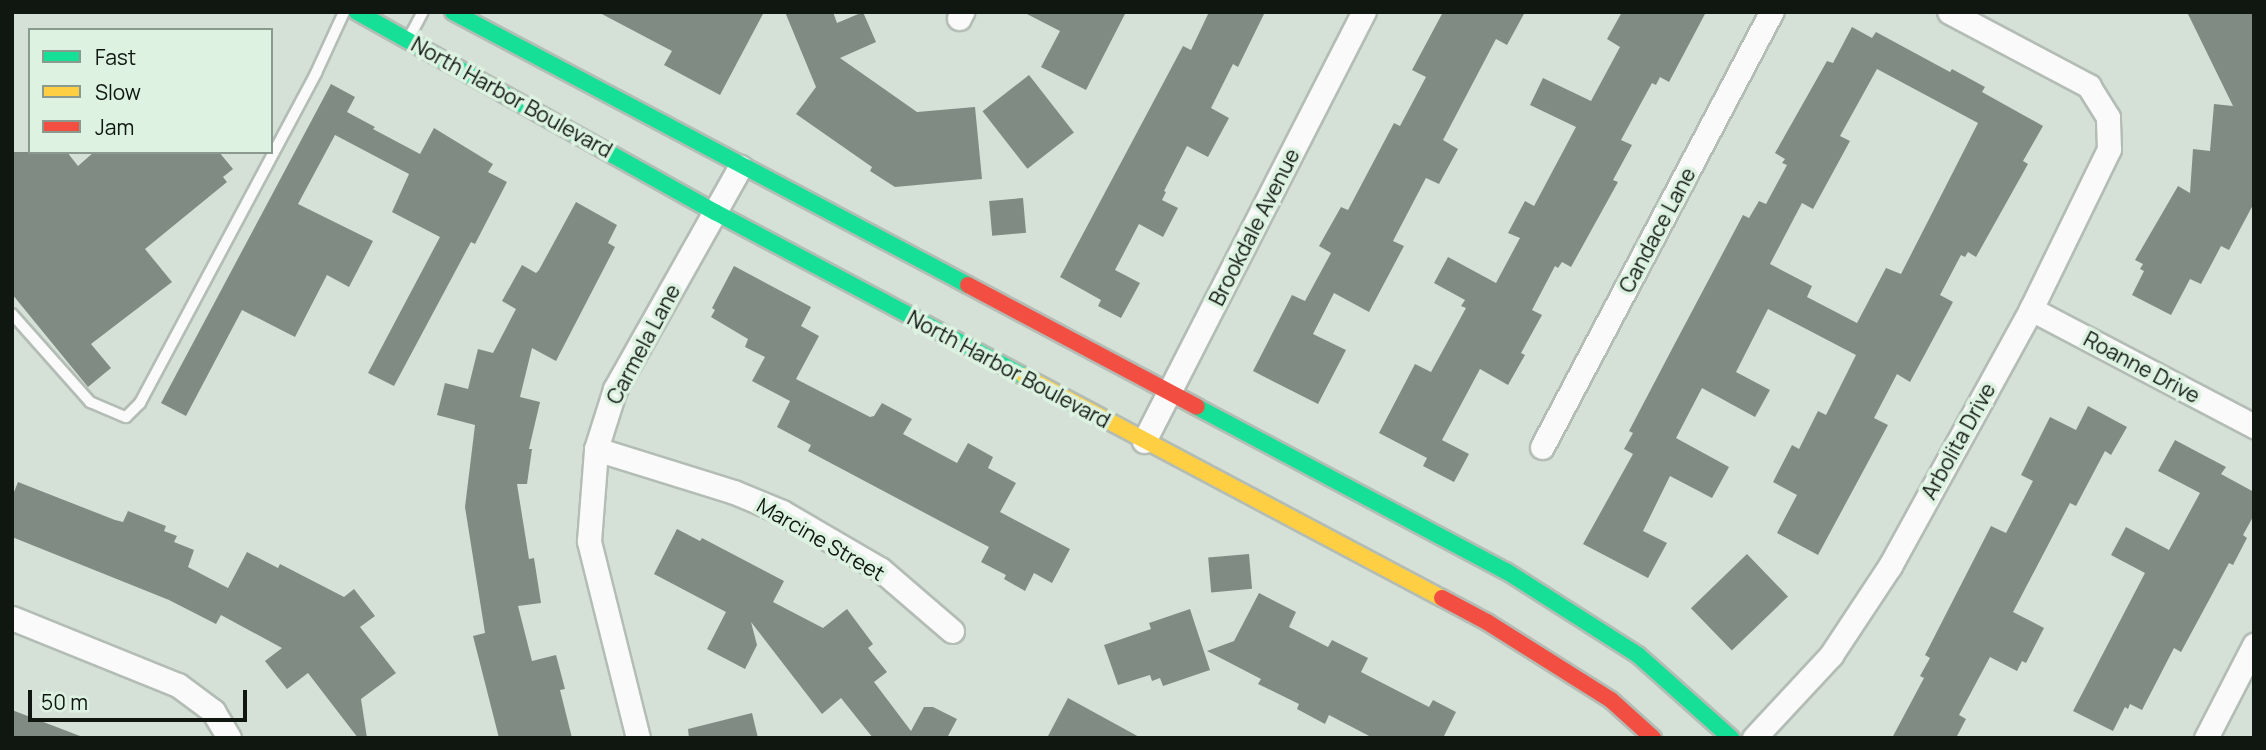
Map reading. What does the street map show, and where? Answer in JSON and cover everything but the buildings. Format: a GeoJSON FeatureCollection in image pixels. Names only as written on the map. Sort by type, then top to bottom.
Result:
{"type":"FeatureCollection","features":[{"type":"Feature","properties":{"kind":"main road","name":"North Harbor Boulevard"},"geometry":{"type":"LineString","coordinates":[[357,12],[379,17],[408,39],[715,212],[1488,622],[1611,701],[1653,738]]}},
{"type":"Feature","properties":{"kind":"main road"},"geometry":{"type":"LineString","coordinates":[[453,12],[740,167],[1506,571],[1638,655],[1731,738]]}},
{"type":"Feature","properties":{"kind":"street","name":"Brookdale Avenue"},"geometry":{"type":"LineString","coordinates":[[1144,441],[1364,12]]}},
{"type":"Feature","properties":{"kind":"street","name":"Candace Lane"},"geometry":{"type":"LineString","coordinates":[[1542,447],[1772,12]]}},
{"type":"Feature","properties":{"kind":"street","name":"Arbolita Drive"},"geometry":{"type":"LineString","coordinates":[[1754,738],[1830,654],[1890,566],[2031,309],[2109,149],[2108,117],[2089,86],[1950,12]]}},
{"type":"Feature","properties":{"kind":"street","name":"Carmela Lane"},"geometry":{"type":"LineString","coordinates":[[638,738],[589,541],[596,449],[615,389],[740,167]]}},
{"type":"Feature","properties":{"kind":"street","name":"Roanne Drive"},"geometry":{"type":"LineString","coordinates":[[2031,309],[2254,426]]}},
{"type":"Feature","properties":{"kind":"street","name":"Marcine Street"},"geometry":{"type":"LineString","coordinates":[[596,449],[734,492],[782,512],[880,569],[952,631]]}},
{"type":"Feature","properties":{"kind":"street"},"geometry":{"type":"LineString","coordinates":[[12,618],[178,685],[213,711],[229,738]]}},
{"type":"Feature","properties":{"kind":"street"},"geometry":{"type":"LineString","coordinates":[[2206,738],[2254,645]]}},
{"type":"Feature","properties":{"kind":"lane"},"geometry":{"type":"LineString","coordinates":[[273,154],[316,73],[344,12]]}},
{"type":"Feature","properties":{"kind":"lane"},"geometry":{"type":"LineString","coordinates":[[408,39],[423,12]]}},
{"type":"Feature","properties":{"kind":"lane"},"geometry":{"type":"LineString","coordinates":[[12,314],[90,402],[126,417],[140,403],[273,154]]}},
{"type":"Feature","properties":{"kind":"traffic: fast"},"geometry":{"type":"LineString","coordinates":[[357,12],[715,212],[1024,376]]}},
{"type":"Feature","properties":{"kind":"traffic: fast"},"geometry":{"type":"LineString","coordinates":[[453,12],[968,285]]}},
{"type":"Feature","properties":{"kind":"traffic: fast"},"geometry":{"type":"LineString","coordinates":[[1197,407],[1506,571],[1638,655],[1731,738]]}},
{"type":"Feature","properties":{"kind":"traffic: slow"},"geometry":{"type":"LineString","coordinates":[[1024,376],[1442,598]]}},
{"type":"Feature","properties":{"kind":"traffic: jam"},"geometry":{"type":"LineString","coordinates":[[968,285],[1197,407]]}},
{"type":"Feature","properties":{"kind":"traffic: jam"},"geometry":{"type":"LineString","coordinates":[[1442,598],[1487,622],[1611,700],[1653,738]]}}]}
